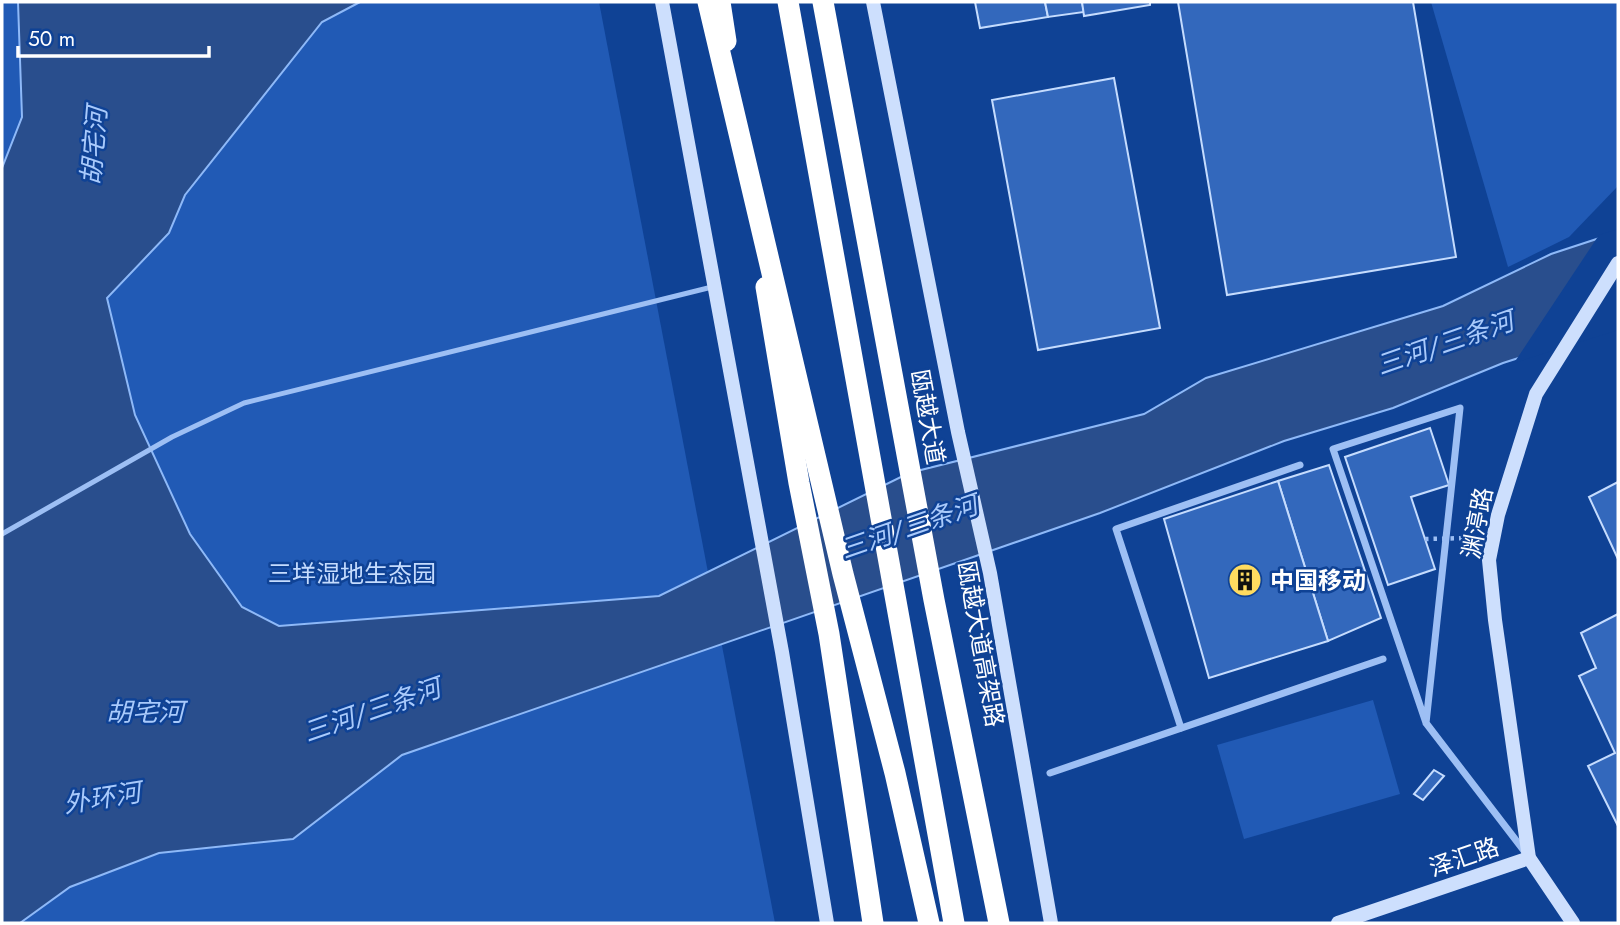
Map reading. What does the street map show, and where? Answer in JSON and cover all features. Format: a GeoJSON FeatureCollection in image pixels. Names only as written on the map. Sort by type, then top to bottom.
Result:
{"type":"FeatureCollection","features":[{"type":"Feature","properties":{"kind":"highway"},"geometry":{"type":"LineString","coordinates":[[708,2],[843,574],[895,773],[929,923]]}},
{"type":"Feature","properties":{"kind":"highway"},"geometry":{"type":"LineString","coordinates":[[720,2],[799,483],[829,634],[873,923]]}},
{"type":"Feature","properties":{"kind":"highway"},"geometry":{"type":"LineString","coordinates":[[788,2],[954,923]]}},
{"type":"Feature","properties":{"kind":"highway","name":"瓯越大道"},"geometry":{"type":"LineString","coordinates":[[823,2],[934,600],[999,923]]}},
{"type":"Feature","properties":{"kind":"highway","name":"瓯越大道高架路"},"geometry":{"type":"LineString","coordinates":[[836,2],[1006,923]]}},
{"type":"Feature","properties":{"kind":"street"},"geometry":{"type":"LineString","coordinates":[[662,2],[782,652],[827,923]]}},
{"type":"Feature","properties":{"kind":"street"},"geometry":{"type":"LineString","coordinates":[[873,2],[958,432],[990,573],[1051,923]]}},
{"type":"Feature","properties":{"kind":"street","name":"渊渟路"},"geometry":{"type":"LineString","coordinates":[[1529,858],[1489,560],[1499,515],[1535,394],[1618,263]]}},
{"type":"Feature","properties":{"kind":"street"},"geometry":{"type":"LineString","coordinates":[[1426,723],[1460,408],[1333,449],[1426,723],[1529,858]]}},
{"type":"Feature","properties":{"kind":"street"},"geometry":{"type":"LineString","coordinates":[[1181,728],[1116,529],[1300,465]]}},
{"type":"Feature","properties":{"kind":"street"},"geometry":{"type":"LineString","coordinates":[[1050,773],[1383,659]]}},
{"type":"Feature","properties":{"kind":"street","name":"泽汇路"},"geometry":{"type":"LineString","coordinates":[[1338,923],[1529,858],[1573,923]]}},
{"type":"Feature","properties":{"kind":"lane"},"geometry":{"type":"LineString","coordinates":[[2,534],[172,437],[244,403],[715,286]]}},
{"type":"Feature","properties":{"kind":"path"},"geometry":{"type":"LineString","coordinates":[[1425,539],[1471,538]]}},
{"type":"Feature","properties":{"kind":"green space","name":"三垟湿地生态园"},"geometry":{"type":"Polygon","coordinates":[[[2,2],[599,2],[775,923],[2,923],[2,2]]]}},
{"type":"Feature","properties":{"kind":"green space"},"geometry":{"type":"Polygon","coordinates":[[[1431,2],[1618,2],[1618,186],[1569,237],[1508,267],[1431,2]]]}},
{"type":"Feature","properties":{"kind":"green space"},"geometry":{"type":"Polygon","coordinates":[[[1373,700],[1400,794],[1244,839],[1217,745],[1373,700]]]}},
{"type":"Feature","properties":{"kind":"water","name":"胡宅河"},"geometry":{"type":"Polygon","coordinates":[[[18,2],[360,2],[322,22],[185,195],[169,233],[107,298],[135,415],[190,534],[242,607],[279,626],[659,596],[909,473],[1144,414],[1206,378],[1443,306],[1551,254],[1618,232],[1618,326],[1503,363],[1393,408],[1284,441],[1100,513],[402,755],[293,839],[159,853],[70,887],[20,923],[2,923],[2,168],[22,117],[18,2]]]}},
{"type":"Feature","properties":{"kind":"pier"},"geometry":{"type":"Polygon","coordinates":[[[1618,229],[1618,330],[1514,363],[1599,235],[1618,229]]]}},
{"type":"Feature","properties":{"kind":"building"},"geometry":{"type":"Polygon","coordinates":[[[975,2],[1045,2],[1048,17],[980,28],[975,2]]]}},
{"type":"Feature","properties":{"kind":"building"},"geometry":{"type":"Polygon","coordinates":[[[1045,2],[1082,2],[1084,12],[1048,17],[1045,2]]]}},
{"type":"Feature","properties":{"kind":"building"},"geometry":{"type":"Polygon","coordinates":[[[1082,2],[1150,2],[1150,5],[1084,16],[1082,2]]]}},
{"type":"Feature","properties":{"kind":"building"},"geometry":{"type":"Polygon","coordinates":[[[1178,2],[1413,2],[1456,257],[1227,295],[1178,2]]]}},
{"type":"Feature","properties":{"kind":"building"},"geometry":{"type":"Polygon","coordinates":[[[1114,78],[1160,328],[1038,350],[992,100],[1114,78]]]}},
{"type":"Feature","properties":{"kind":"building"},"geometry":{"type":"Polygon","coordinates":[[[1430,428],[1449,485],[1411,497],[1435,569],[1388,585],[1345,457],[1430,428]]]}},
{"type":"Feature","properties":{"kind":"building"},"geometry":{"type":"Polygon","coordinates":[[[1329,465],[1381,618],[1328,641],[1278,481],[1329,465]]]}},
{"type":"Feature","properties":{"kind":"building","name":"中国移动"},"geometry":{"type":"Polygon","coordinates":[[[1278,481],[1328,641],[1209,678],[1164,519],[1278,481]]]}},
{"type":"Feature","properties":{"kind":"building"},"geometry":{"type":"Polygon","coordinates":[[[1618,482],[1618,559],[1589,497],[1618,482]]]}},
{"type":"Feature","properties":{"kind":"building"},"geometry":{"type":"Polygon","coordinates":[[[1618,614],[1618,826],[1588,766],[1615,753],[1579,676],[1596,668],[1581,633],[1618,614]]]}},
{"type":"Feature","properties":{"kind":"building"},"geometry":{"type":"Polygon","coordinates":[[[1434,770],[1444,776],[1423,800],[1414,794],[1434,770]]]}},
{"type":"Feature","properties":{"kind":"place","name":"中国移动"},"geometry":{"type":"Point","coordinates":[1245,580]}},
{"type":"Feature","properties":{"kind":"water label","name":"三河/三条河"},"geometry":{"type":"Point","coordinates":[1445,343]}},
{"type":"Feature","properties":{"kind":"water label","name":"三河/三条河"},"geometry":{"type":"Point","coordinates":[909,527]}},
{"type":"Feature","properties":{"kind":"water label","name":"三河/三条河"},"geometry":{"type":"Point","coordinates":[372,710]}},
{"type":"Feature","properties":{"kind":"water label","name":"外环河"},"geometry":{"type":"Point","coordinates":[102,798]}}]}
